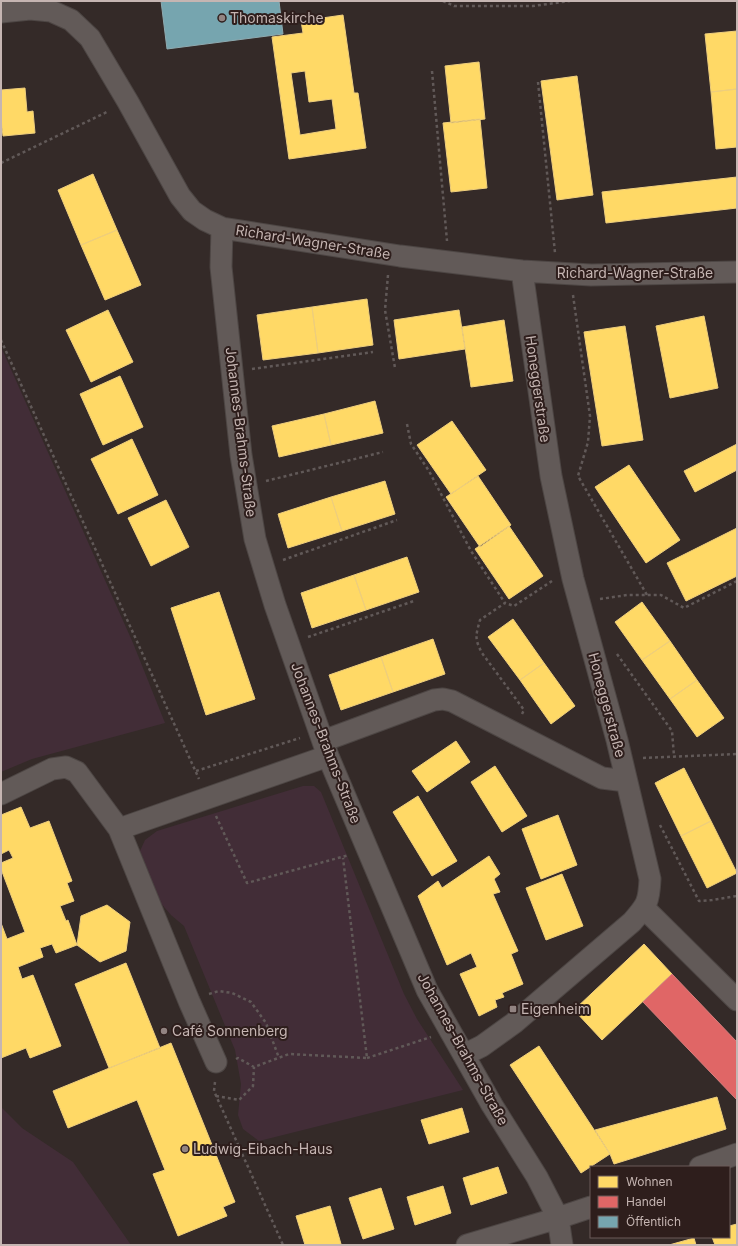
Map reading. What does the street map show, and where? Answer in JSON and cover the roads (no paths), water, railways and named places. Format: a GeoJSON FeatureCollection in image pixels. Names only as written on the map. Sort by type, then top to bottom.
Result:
{"type":"FeatureCollection","features":[{"type":"Feature","properties":{"kind":"street","name":"Richard-Wagner-Straße"},"geometry":{"type":"LineString","coordinates":[[1,12],[30,9],[51,11],[71,20],[90,38],[128,102],[180,196],[192,211],[205,220],[222,228],[390,254],[522,271],[591,275],[737,272]]}},
{"type":"Feature","properties":{"kind":"street","name":"Johannes-Brahms-Straße"},"geometry":{"type":"LineString","coordinates":[[222,228],[221,267],[241,455],[255,539],[288,644],[323,743],[427,990],[536,1177],[558,1218],[562,1245]]}},
{"type":"Feature","properties":{"kind":"street","name":"Honeggerstraße"},"geometry":{"type":"LineString","coordinates":[[464,1055],[482,1046],[514,1023],[632,922],[644,908],[649,896],[650,879],[621,759],[579,602],[551,476],[522,271]]}},
{"type":"Feature","properties":{"kind":"street"},"geometry":{"type":"LineString","coordinates":[[119,829],[207,798],[323,743],[434,700],[443,699],[452,701],[602,778],[626,782]]}},
{"type":"Feature","properties":{"kind":"street"},"geometry":{"type":"LineString","coordinates":[[1,794],[52,769],[66,767],[77,772],[119,829],[189,1001],[216,1062]]}},
{"type":"Feature","properties":{"kind":"street"},"geometry":{"type":"LineString","coordinates":[[644,908],[737,1000]]}},
{"type":"Feature","properties":{"kind":"street"},"geometry":{"type":"LineString","coordinates":[[703,1166],[737,1154]]}},
{"type":"Feature","properties":{"kind":"street"},"geometry":{"type":"LineString","coordinates":[[467,1245],[590,1207]]}},
{"type":"Feature","properties":{"kind":"place","name":"Thomaskirche"},"geometry":{"type":"Point","coordinates":[222,18]}},
{"type":"Feature","properties":{"kind":"place","name":"Eigenheim"},"geometry":{"type":"Point","coordinates":[513,1009]}},
{"type":"Feature","properties":{"kind":"place","name":"Café Sonnenberg"},"geometry":{"type":"Point","coordinates":[164,1031]}},
{"type":"Feature","properties":{"kind":"place","name":"Ludwig-Eibach-Haus"},"geometry":{"type":"Point","coordinates":[185,1149]}}]}
